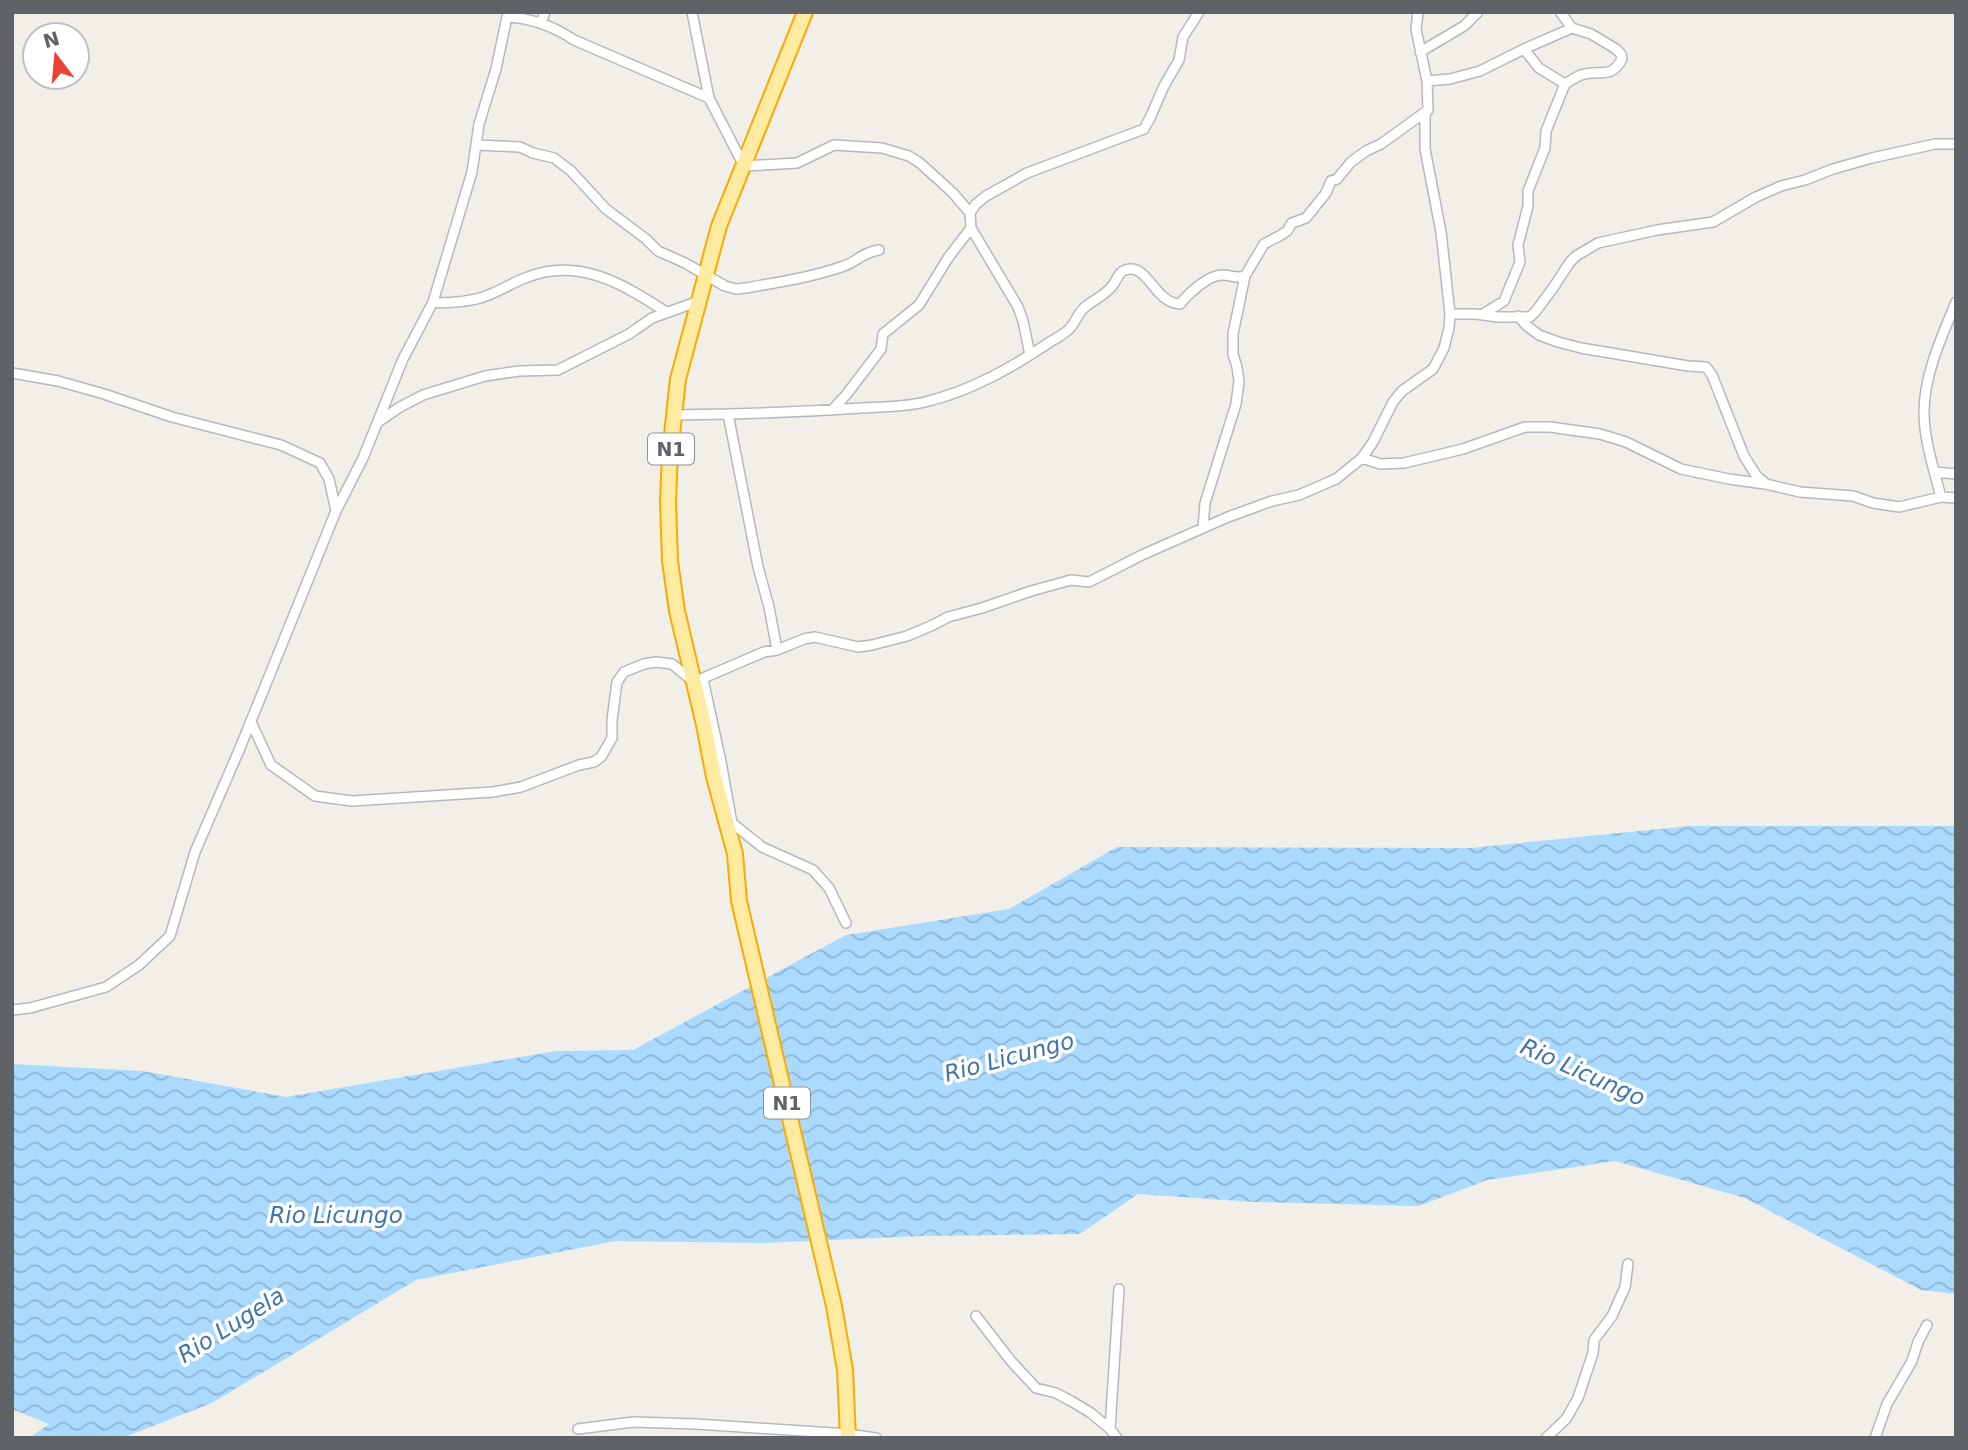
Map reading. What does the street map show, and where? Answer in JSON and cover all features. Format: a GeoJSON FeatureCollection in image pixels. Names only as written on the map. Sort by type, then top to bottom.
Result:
{"type":"FeatureCollection","features":[{"type":"Feature","properties":{"kind":"highway","name":"N1"},"geometry":{"type":"LineString","coordinates":[[805,12],[719,226],[678,379],[668,501],[670,561],[677,611],[698,680],[714,776],[735,854],[739,901],[834,1306],[845,1370],[848,1436]]}},
{"type":"Feature","properties":{"kind":"street"},"geometry":{"type":"LineString","coordinates":[[495,12],[560,30],[574,40],[709,98]]}},
{"type":"Feature","properties":{"kind":"street"},"geometry":{"type":"LineString","coordinates":[[541,23],[545,12]]}},
{"type":"Feature","properties":{"kind":"street"},"geometry":{"type":"LineString","coordinates":[[692,12],[709,98],[744,166],[797,163],[834,145],[882,148],[909,156],[920,163],[953,193],[970,214],[971,228],[1018,307],[1030,355]]}},
{"type":"Feature","properties":{"kind":"street"},"geometry":{"type":"LineString","coordinates":[[970,214],[986,195],[1027,173],[1143,129],[1179,61],[1183,37],[1199,12]]}},
{"type":"Feature","properties":{"kind":"street"},"geometry":{"type":"LineString","coordinates":[[698,680],[803,639],[815,637],[858,646],[882,643],[948,617],[1031,591],[1071,580],[1088,582],[1203,527],[1272,501],[1299,495],[1336,479],[1362,458],[1393,401],[1402,391],[1433,369],[1450,328],[1439,221],[1425,149],[1427,81],[1416,29],[1418,12]]}},
{"type":"Feature","properties":{"kind":"street"},"geometry":{"type":"LineString","coordinates":[[1420,52],[1464,26],[1478,12]]}},
{"type":"Feature","properties":{"kind":"street"},"geometry":{"type":"LineString","coordinates":[[1483,314],[1504,302],[1520,262],[1518,245],[1528,206],[1528,191],[1541,162],[1546,131],[1565,84],[1582,75],[1610,73],[1622,59],[1616,48],[1591,34],[1572,28],[1559,12]]}},
{"type":"Feature","properties":{"kind":"street"},"geometry":{"type":"LineString","coordinates":[[12,1010],[30,1008],[106,987],[139,965],[170,936],[195,852],[336,511],[363,458],[403,359],[433,302],[464,198],[479,124],[508,17]]}},
{"type":"Feature","properties":{"kind":"street"},"geometry":{"type":"LineString","coordinates":[[1427,81],[1450,79],[1480,71],[1572,28]]}},
{"type":"Feature","properties":{"kind":"street"},"geometry":{"type":"LineString","coordinates":[[1524,49],[1539,68],[1565,84]]}},
{"type":"Feature","properties":{"kind":"street"},"geometry":{"type":"LineString","coordinates":[[1203,527],[1205,503],[1236,404],[1239,381],[1233,354],[1233,334],[1245,276],[1264,244],[1287,231],[1292,223],[1306,218],[1326,193],[1331,181],[1336,180],[1351,162],[1428,110]]}},
{"type":"Feature","properties":{"kind":"street"},"geometry":{"type":"LineString","coordinates":[[1450,314],[1530,317],[1570,262],[1598,243],[1657,230],[1713,222],[1780,186],[1872,158],[1935,144],[1956,144]]}},
{"type":"Feature","properties":{"kind":"street"},"geometry":{"type":"LineString","coordinates":[[476,145],[520,147],[554,158],[571,171],[606,209],[658,251],[725,286],[736,289],[822,272],[849,264],[870,251],[879,250]]}},
{"type":"Feature","properties":{"kind":"street"},"geometry":{"type":"LineString","coordinates":[[832,410],[881,349],[883,334],[919,305],[948,258],[971,228]]}},
{"type":"Feature","properties":{"kind":"street"},"geometry":{"type":"LineString","coordinates":[[674,415],[832,410],[931,401],[992,378],[1071,328],[1081,311],[1110,289],[1125,270],[1140,271],[1162,298],[1178,305],[1189,292],[1215,275],[1226,274],[1240,278],[1245,276]]}},
{"type":"Feature","properties":{"kind":"street"},"geometry":{"type":"LineString","coordinates":[[433,302],[484,298],[534,274],[586,271],[605,277],[666,312]]}},
{"type":"Feature","properties":{"kind":"street"},"geometry":{"type":"LineString","coordinates":[[377,423],[423,395],[485,376],[519,371],[558,370],[629,334],[652,318],[699,301]]}},
{"type":"Feature","properties":{"kind":"street"},"geometry":{"type":"LineString","coordinates":[[1941,497],[1928,446],[1924,412],[1928,379],[1956,302]]}},
{"type":"Feature","properties":{"kind":"street"},"geometry":{"type":"LineString","coordinates":[[1518,316],[1539,335],[1558,342],[1706,367],[1712,375],[1744,456],[1756,475],[1766,484]]}},
{"type":"Feature","properties":{"kind":"street"},"geometry":{"type":"LineString","coordinates":[[12,373],[58,381],[172,417],[281,445],[320,463],[329,479],[336,511]]}},
{"type":"Feature","properties":{"kind":"street"},"geometry":{"type":"LineString","coordinates":[[728,414],[777,650]]}},
{"type":"Feature","properties":{"kind":"street"},"geometry":{"type":"LineString","coordinates":[[1362,458],[1380,464],[1404,463],[1463,449],[1525,427],[1550,427],[1600,434],[1626,442],[1681,469],[1800,492],[1853,496],[1873,503],[1899,507],[1941,497],[1956,498]]}},
{"type":"Feature","properties":{"kind":"street"},"geometry":{"type":"LineString","coordinates":[[1935,472],[1956,474]]}},
{"type":"Feature","properties":{"kind":"street"},"geometry":{"type":"LineString","coordinates":[[251,722],[271,765],[314,796],[352,801],[493,792],[521,787],[601,757],[612,738],[617,682],[624,672],[644,664],[673,663],[698,680],[721,762],[732,822],[762,847],[813,870],[829,888],[846,923]]}},
{"type":"Feature","properties":{"kind":"street"},"geometry":{"type":"LineString","coordinates":[[1546,1438],[1566,1419],[1578,1398],[1593,1353],[1594,1340],[1612,1316],[1625,1287],[1628,1264]]}},
{"type":"Feature","properties":{"kind":"street"},"geometry":{"type":"LineString","coordinates":[[1110,1429],[1119,1289]]}},
{"type":"Feature","properties":{"kind":"street"},"geometry":{"type":"LineString","coordinates":[[976,1316],[1036,1388],[1056,1393],[1091,1413],[1117,1438]]}},
{"type":"Feature","properties":{"kind":"street"},"geometry":{"type":"LineString","coordinates":[[1875,1438],[1887,1404],[1912,1361],[1917,1342],[1927,1325]]}},
{"type":"Feature","properties":{"kind":"street"},"geometry":{"type":"LineString","coordinates":[[578,1429],[633,1422],[696,1424],[876,1438]]}},
{"type":"Feature","properties":{"kind":"water"},"geometry":{"type":"Polygon","coordinates":[[[1690,826],[1956,826],[1956,1294],[1921,1290],[1745,1198],[1615,1161],[1487,1180],[1419,1206],[1255,1202],[1138,1194],[1080,1234],[923,1236],[760,1243],[616,1241],[416,1280],[212,1403],[122,1438],[29,1438],[49,1424],[12,1409],[12,1064],[143,1071],[286,1097],[556,1051],[633,1050],[846,935],[1009,909],[1117,847],[1470,848],[1690,826]]]}},
{"type":"Feature","properties":{"kind":"water label","name":"Rio Licungo"},"geometry":{"type":"Point","coordinates":[1009,1057]}},
{"type":"Feature","properties":{"kind":"water label","name":"Rio Licungo"},"geometry":{"type":"Point","coordinates":[1583,1072]}},
{"type":"Feature","properties":{"kind":"water label","name":"Rio Licungo"},"geometry":{"type":"Point","coordinates":[336,1215]}},
{"type":"Feature","properties":{"kind":"water label","name":"Rio Lugela"},"geometry":{"type":"Point","coordinates":[231,1325]}}]}
